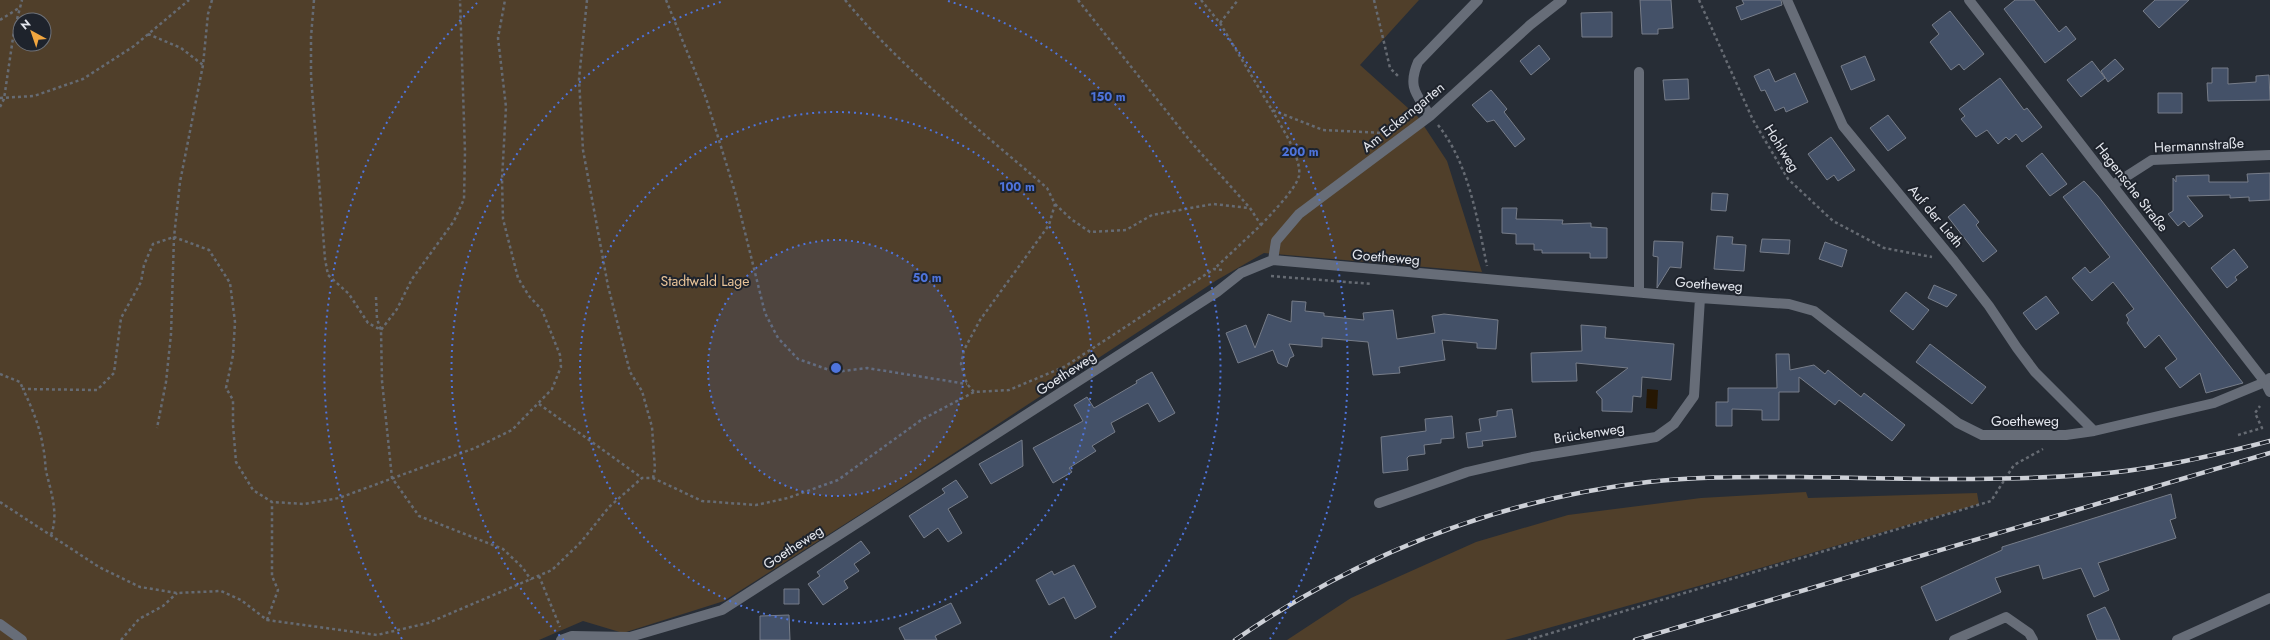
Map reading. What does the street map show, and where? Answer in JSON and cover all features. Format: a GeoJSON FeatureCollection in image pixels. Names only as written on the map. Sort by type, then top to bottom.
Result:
{"type":"FeatureCollection","features":[{"type":"Feature","properties":{"kind":"street"},"geometry":{"type":"LineString","coordinates":[[1430,116],[1412,85],[1413,73],[1418,62],[1478,0]]}},
{"type":"Feature","properties":{"kind":"street","name":"Am Eckerngarten"},"geometry":{"type":"LineString","coordinates":[[1273,260],[1276,241],[1299,214],[1430,116],[1530,25],[1562,0]]}},
{"type":"Feature","properties":{"kind":"street","name":"Auf der Lieth"},"geometry":{"type":"LineString","coordinates":[[1787,0],[1843,126],[1954,261],[1989,306],[2035,372],[2094,431]]}},
{"type":"Feature","properties":{"kind":"street","name":"Hagensche Straße"},"geometry":{"type":"LineString","coordinates":[[1969,0],[2267,380],[2270,392]]}},
{"type":"Feature","properties":{"kind":"street"},"geometry":{"type":"LineString","coordinates":[[1638,292],[1640,72]]}},
{"type":"Feature","properties":{"kind":"street","name":"Hermannstraße"},"geometry":{"type":"LineString","coordinates":[[2113,185],[2152,160],[2270,155]]}},
{"type":"Feature","properties":{"kind":"street","name":"Goetheweg"},"geometry":{"type":"LineString","coordinates":[[560,640],[572,638],[630,637],[722,610],[1217,292],[1241,273],[1273,260],[1700,298],[1790,304],[1814,311],[1958,423],[1982,435],[2066,435],[2094,431],[2214,403],[2267,380]]}},
{"type":"Feature","properties":{"kind":"street","name":"Brückenweg"},"geometry":{"type":"LineString","coordinates":[[1379,503],[1467,472],[1532,457],[1656,437],[1674,424],[1694,396],[1700,298]]}},
{"type":"Feature","properties":{"kind":"street"},"geometry":{"type":"LineString","coordinates":[[2177,640],[2270,598]]}},
{"type":"Feature","properties":{"kind":"street"},"geometry":{"type":"LineString","coordinates":[[1954,640],[2006,617],[2029,633],[2033,640]]}},
{"type":"Feature","properties":{"kind":"street"},"geometry":{"type":"LineString","coordinates":[[0,624],[22,640]]}},
{"type":"Feature","properties":{"kind":"path"},"geometry":{"type":"LineString","coordinates":[[0,107],[4,99],[14,31],[22,0]]}},
{"type":"Feature","properties":{"kind":"path"},"geometry":{"type":"LineString","coordinates":[[0,98],[4,99],[34,96],[83,79],[134,46],[188,0]]}},
{"type":"Feature","properties":{"kind":"path"},"geometry":{"type":"LineString","coordinates":[[157,428],[166,382],[171,334],[174,237],[180,182],[203,65],[208,14],[212,0]]}},
{"type":"Feature","properties":{"kind":"path"},"geometry":{"type":"LineString","coordinates":[[314,0],[311,37],[311,76],[324,252],[328,275],[349,294],[368,323],[381,330]]}},
{"type":"Feature","properties":{"kind":"path"},"geometry":{"type":"LineString","coordinates":[[381,330],[397,309],[412,279],[454,221],[464,199],[465,152],[460,0]]}},
{"type":"Feature","properties":{"kind":"path"},"geometry":{"type":"LineString","coordinates":[[23,389],[97,390],[114,373],[121,318],[141,282],[147,258],[153,244],[174,237],[210,250],[230,283],[235,322],[233,355],[226,388],[233,400],[232,425],[236,462],[253,490],[272,502],[304,504],[339,498],[475,448],[512,430],[552,389],[561,367],[560,355],[542,310],[529,296],[518,278],[503,219],[502,179],[506,107],[498,38],[505,0]]}},
{"type":"Feature","properties":{"kind":"path"},"geometry":{"type":"LineString","coordinates":[[587,0],[579,79],[583,150],[608,286],[630,372],[642,391],[652,427],[655,469],[653,478]]}},
{"type":"Feature","properties":{"kind":"path"},"geometry":{"type":"LineString","coordinates":[[666,0],[706,98],[735,192],[765,313],[778,338],[798,359],[835,372],[867,368],[967,384]]}},
{"type":"Feature","properties":{"kind":"path"},"geometry":{"type":"LineString","coordinates":[[845,0],[868,28],[940,94],[1047,188],[1055,204],[1070,219],[1090,232],[1126,230],[1152,215],[1213,204],[1250,208]]}},
{"type":"Feature","properties":{"kind":"path"},"geometry":{"type":"LineString","coordinates":[[1078,0],[1191,142],[1250,208],[1261,225]]}},
{"type":"Feature","properties":{"kind":"path"},"geometry":{"type":"LineString","coordinates":[[539,404],[642,478],[653,478],[702,501],[756,505],[788,498],[838,480],[921,420],[974,392],[1009,390],[1064,367],[1214,269],[1261,225],[1288,195],[1299,176],[1295,152],[1272,110],[1220,23],[1201,0]]}},
{"type":"Feature","properties":{"kind":"path"},"geometry":{"type":"LineString","coordinates":[[1220,23],[1238,0]]}},
{"type":"Feature","properties":{"kind":"path"},"geometry":{"type":"LineString","coordinates":[[1374,0],[1390,68],[1404,82],[1412,85]]}},
{"type":"Feature","properties":{"kind":"path","name":"Hohlweg"},"geometry":{"type":"LineString","coordinates":[[1699,0],[1753,120],[1788,179],[1833,221],[1884,248],[1954,261]]}},
{"type":"Feature","properties":{"kind":"path"},"geometry":{"type":"LineString","coordinates":[[0,20],[19,8]]}},
{"type":"Feature","properties":{"kind":"path"},"geometry":{"type":"LineString","coordinates":[[148,34],[181,48],[203,65]]}},
{"type":"Feature","properties":{"kind":"path"},"geometry":{"type":"LineString","coordinates":[[1272,110],[1323,130],[1379,132],[1399,139]]}},
{"type":"Feature","properties":{"kind":"path"},"geometry":{"type":"LineString","coordinates":[[1430,116],[1457,152],[1475,209],[1490,280]]}},
{"type":"Feature","properties":{"kind":"path"},"geometry":{"type":"LineString","coordinates":[[974,392],[967,384],[960,364],[964,350],[980,320],[1049,225],[1055,204]]}},
{"type":"Feature","properties":{"kind":"path"},"geometry":{"type":"LineString","coordinates":[[1214,269],[1241,273]]}},
{"type":"Feature","properties":{"kind":"path"},"geometry":{"type":"LineString","coordinates":[[1264,275],[1375,284]]}},
{"type":"Feature","properties":{"kind":"path"},"geometry":{"type":"LineString","coordinates":[[376,297],[376,319],[381,330],[382,381],[392,478],[419,516],[503,549],[523,568],[531,580]]}},
{"type":"Feature","properties":{"kind":"path"},"geometry":{"type":"LineString","coordinates":[[0,374],[20,382],[33,410],[43,447],[46,470],[54,503],[54,528],[51,535]]}},
{"type":"Feature","properties":{"kind":"path"},"geometry":{"type":"LineString","coordinates":[[2238,435],[2262,428],[2256,413],[2260,406]]}},
{"type":"Feature","properties":{"kind":"path"},"geometry":{"type":"LineString","coordinates":[[1528,640],[1991,501],[2014,465],[2066,435]]}},
{"type":"Feature","properties":{"kind":"path"},"geometry":{"type":"LineString","coordinates":[[0,502],[99,566],[140,587],[177,593],[221,591],[242,600],[267,620],[377,635],[428,623],[552,570],[582,542],[609,508],[642,478]]}},
{"type":"Feature","properties":{"kind":"path"},"geometry":{"type":"LineString","coordinates":[[267,620],[278,590],[272,576],[272,502]]}},
{"type":"Feature","properties":{"kind":"path"},"geometry":{"type":"LineString","coordinates":[[539,576],[558,626],[572,638]]}},
{"type":"Feature","properties":{"kind":"path"},"geometry":{"type":"LineString","coordinates":[[121,640],[139,619],[163,606],[177,593]]}},
{"type":"Feature","properties":{"kind":"green space","name":"Stadtwald Lage"},"geometry":{"type":"Polygon","coordinates":[[[0,0],[1419,0],[1360,65],[1418,117],[1447,161],[1482,272],[1264,253],[1217,280],[878,503],[724,601],[623,633],[583,621],[539,640],[0,640],[0,0]]]}},
{"type":"Feature","properties":{"kind":"green space"},"geometry":{"type":"Polygon","coordinates":[[[1806,492],[1808,498],[1977,493],[1979,504],[1702,585],[1505,640],[1287,640],[1351,598],[1476,542],[1568,515],[1701,498],[1806,492]]]}},
{"type":"Feature","properties":{"kind":"shaded area"},"geometry":{"type":"Polygon","coordinates":[[[1647,389],[1658,390],[1657,409],[1646,408],[1647,389]]]}},
{"type":"Feature","properties":{"kind":"building"},"geometry":{"type":"Polygon","coordinates":[[[1640,0],[1671,0],[1673,28],[1658,29],[1658,34],[1642,34],[1640,0]]]}},
{"type":"Feature","properties":{"kind":"building"},"geometry":{"type":"Polygon","coordinates":[[[1742,0],[1781,0],[1782,5],[1741,20],[1736,7],[1744,4],[1742,0]]]}},
{"type":"Feature","properties":{"kind":"building"},"geometry":{"type":"Polygon","coordinates":[[[2015,0],[2034,0],[2059,32],[2066,26],[2076,39],[2045,63],[2004,9],[2015,0]]]}},
{"type":"Feature","properties":{"kind":"building"},"geometry":{"type":"Polygon","coordinates":[[[2155,0],[2189,0],[2159,28],[2143,11],[2155,0]]]}},
{"type":"Feature","properties":{"kind":"building"},"geometry":{"type":"Polygon","coordinates":[[[1950,11],[1984,54],[1964,70],[1959,64],[1951,70],[1930,42],[1939,34],[1932,25],[1950,11]]]}},
{"type":"Feature","properties":{"kind":"building"},"geometry":{"type":"Polygon","coordinates":[[[1612,12],[1612,37],[1582,37],[1581,13],[1612,12]]]}},
{"type":"Feature","properties":{"kind":"building"},"geometry":{"type":"Polygon","coordinates":[[[1539,45],[1550,59],[1531,75],[1520,61],[1539,45]]]}},
{"type":"Feature","properties":{"kind":"building"},"geometry":{"type":"Polygon","coordinates":[[[1865,56],[1875,80],[1851,90],[1841,66],[1865,56]]]}},
{"type":"Feature","properties":{"kind":"building"},"geometry":{"type":"Polygon","coordinates":[[[2115,59],[2124,69],[2108,82],[2101,71],[2115,59]]]}},
{"type":"Feature","properties":{"kind":"building"},"geometry":{"type":"Polygon","coordinates":[[[2092,61],[2105,78],[2081,97],[2067,80],[2092,61]]]}},
{"type":"Feature","properties":{"kind":"building"},"geometry":{"type":"Polygon","coordinates":[[[2212,68],[2228,68],[2228,84],[2256,82],[2256,76],[2269,75],[2270,100],[2208,101],[2207,83],[2212,83],[2212,68]]]}},
{"type":"Feature","properties":{"kind":"building"},"geometry":{"type":"Polygon","coordinates":[[[1769,69],[1775,82],[1795,73],[1808,102],[1786,112],[1784,107],[1775,111],[1765,90],[1761,91],[1754,76],[1769,69]]]}},
{"type":"Feature","properties":{"kind":"building"},"geometry":{"type":"Polygon","coordinates":[[[2000,78],[2024,110],[2027,108],[2042,127],[2022,142],[2016,134],[2009,140],[2006,137],[1998,144],[1987,130],[1976,137],[1961,119],[1965,116],[1959,109],[2000,78]]]}},
{"type":"Feature","properties":{"kind":"building"},"geometry":{"type":"Polygon","coordinates":[[[1688,79],[1689,99],[1665,100],[1663,80],[1688,79]]]}},
{"type":"Feature","properties":{"kind":"building"},"geometry":{"type":"Polygon","coordinates":[[[1491,90],[1507,109],[1504,112],[1525,139],[1515,147],[1494,120],[1487,122],[1472,105],[1491,90]]]}},
{"type":"Feature","properties":{"kind":"building"},"geometry":{"type":"Polygon","coordinates":[[[2158,93],[2182,93],[2182,113],[2158,113],[2158,93]]]}},
{"type":"Feature","properties":{"kind":"building"},"geometry":{"type":"Polygon","coordinates":[[[1888,115],[1906,138],[1888,151],[1870,128],[1888,115]]]}},
{"type":"Feature","properties":{"kind":"building"},"geometry":{"type":"Polygon","coordinates":[[[1831,137],[1855,170],[1838,181],[1834,175],[1827,180],[1808,154],[1831,137]]]}},
{"type":"Feature","properties":{"kind":"building"},"geometry":{"type":"Polygon","coordinates":[[[2042,153],[2067,184],[2050,196],[2026,166],[2042,153]]]}},
{"type":"Feature","properties":{"kind":"building"},"geometry":{"type":"Polygon","coordinates":[[[2270,173],[2270,200],[2249,201],[2249,197],[2230,198],[2230,195],[2187,196],[2203,216],[2189,227],[2184,221],[2178,226],[2168,214],[2173,211],[2173,178],[2176,182],[2176,176],[2209,175],[2209,182],[2248,182],[2247,174],[2270,173]]]}},
{"type":"Feature","properties":{"kind":"building"},"geometry":{"type":"Polygon","coordinates":[[[2084,181],[2098,196],[2243,383],[2206,393],[2200,373],[2180,388],[2165,368],[2177,359],[2159,335],[2145,348],[2127,323],[2129,320],[2126,315],[2134,309],[2113,282],[2092,301],[2072,278],[2085,267],[2090,273],[2110,257],[2063,197],[2084,181]]]}},
{"type":"Feature","properties":{"kind":"building"},"geometry":{"type":"Polygon","coordinates":[[[1712,193],[1728,194],[1726,211],[1711,210],[1712,193]]]}},
{"type":"Feature","properties":{"kind":"building"},"geometry":{"type":"Polygon","coordinates":[[[1964,204],[1979,222],[1976,225],[1997,251],[1983,262],[1948,217],[1964,204]]]}},
{"type":"Feature","properties":{"kind":"building"},"geometry":{"type":"Polygon","coordinates":[[[1502,208],[1517,208],[1516,219],[1563,220],[1562,224],[1591,223],[1591,227],[1607,228],[1607,258],[1590,258],[1590,253],[1542,253],[1542,250],[1534,250],[1534,244],[1516,244],[1516,234],[1502,233],[1502,208]]]}},
{"type":"Feature","properties":{"kind":"building"},"geometry":{"type":"Polygon","coordinates":[[[1717,236],[1733,237],[1732,244],[1746,245],[1744,271],[1714,269],[1717,236]]]}},
{"type":"Feature","properties":{"kind":"building"},"geometry":{"type":"Polygon","coordinates":[[[1762,239],[1790,240],[1789,254],[1760,252],[1762,239]]]}},
{"type":"Feature","properties":{"kind":"building"},"geometry":{"type":"Polygon","coordinates":[[[1654,241],[1683,242],[1681,268],[1670,267],[1657,288],[1658,257],[1653,256],[1654,241]]]}},
{"type":"Feature","properties":{"kind":"building"},"geometry":{"type":"Polygon","coordinates":[[[1825,242],[1847,250],[1842,267],[1819,259],[1825,242]]]}},
{"type":"Feature","properties":{"kind":"building"},"geometry":{"type":"Polygon","coordinates":[[[2234,249],[2248,267],[2235,277],[2237,280],[2227,288],[2211,268],[2234,249]]]}},
{"type":"Feature","properties":{"kind":"building"},"geometry":{"type":"Polygon","coordinates":[[[1934,285],[1957,295],[1947,307],[1928,298],[1934,285]]]}},
{"type":"Feature","properties":{"kind":"building"},"geometry":{"type":"Polygon","coordinates":[[[1906,292],[1929,310],[1913,330],[1890,311],[1906,292]]]}},
{"type":"Feature","properties":{"kind":"building"},"geometry":{"type":"Polygon","coordinates":[[[2046,296],[2059,313],[2036,330],[2023,313],[2046,296]]]}},
{"type":"Feature","properties":{"kind":"building"},"geometry":{"type":"Polygon","coordinates":[[[1292,301],[1306,302],[1305,311],[1324,313],[1324,316],[1364,320],[1363,313],[1393,310],[1397,339],[1435,333],[1432,316],[1444,314],[1498,320],[1496,349],[1477,348],[1477,343],[1442,340],[1445,360],[1399,367],[1400,373],[1373,375],[1368,342],[1322,338],[1322,347],[1289,344],[1294,356],[1290,358],[1287,367],[1278,363],[1273,350],[1238,363],[1226,333],[1246,325],[1255,348],[1268,314],[1291,322],[1292,301]]]}},
{"type":"Feature","properties":{"kind":"building"},"geometry":{"type":"Polygon","coordinates":[[[1581,325],[1606,327],[1605,338],[1674,344],[1671,380],[1642,377],[1641,397],[1633,396],[1632,412],[1602,411],[1602,399],[1596,392],[1628,368],[1576,363],[1577,381],[1532,382],[1531,353],[1582,351],[1581,325]]]}},
{"type":"Feature","properties":{"kind":"building"},"geometry":{"type":"Polygon","coordinates":[[[1930,344],[1986,387],[1972,404],[1916,362],[1930,344]]]}},
{"type":"Feature","properties":{"kind":"building"},"geometry":{"type":"Polygon","coordinates":[[[1776,354],[1789,354],[1790,370],[1814,365],[1825,374],[1828,370],[1861,397],[1864,393],[1905,425],[1892,441],[1839,400],[1835,405],[1799,377],[1799,392],[1779,392],[1779,420],[1762,420],[1762,410],[1732,409],[1732,426],[1716,426],[1716,402],[1728,402],[1728,388],[1777,388],[1776,354]]]}},
{"type":"Feature","properties":{"kind":"building"},"geometry":{"type":"Polygon","coordinates":[[[1152,372],[1175,413],[1159,422],[1148,403],[1111,423],[1115,432],[1092,446],[1096,451],[1069,468],[1072,472],[1053,483],[1033,448],[1083,421],[1074,405],[1087,397],[1094,408],[1137,383],[1136,381],[1152,372]]]}},
{"type":"Feature","properties":{"kind":"building"},"geometry":{"type":"Polygon","coordinates":[[[1512,409],[1516,437],[1482,441],[1483,446],[1468,448],[1466,433],[1481,431],[1479,419],[1497,416],[1497,411],[1512,409]]]}},
{"type":"Feature","properties":{"kind":"building"},"geometry":{"type":"Polygon","coordinates":[[[1452,416],[1454,438],[1441,439],[1441,443],[1424,445],[1425,454],[1409,456],[1407,458],[1408,470],[1383,473],[1381,437],[1426,431],[1425,419],[1452,416]]]}},
{"type":"Feature","properties":{"kind":"building"},"geometry":{"type":"Polygon","coordinates":[[[1022,440],[1023,466],[991,484],[979,464],[1022,440]]]}},
{"type":"Feature","properties":{"kind":"building"},"geometry":{"type":"Polygon","coordinates":[[[956,480],[968,497],[948,509],[962,533],[948,542],[938,528],[924,538],[909,516],[945,493],[942,489],[956,480]]]}},
{"type":"Feature","properties":{"kind":"building"},"geometry":{"type":"Polygon","coordinates":[[[2171,494],[2176,518],[2170,520],[2176,538],[2098,563],[2109,590],[2094,597],[2081,568],[2043,579],[2039,565],[1995,578],[2001,592],[1936,621],[1921,587],[2002,550],[2002,547],[2171,494]]]}},
{"type":"Feature","properties":{"kind":"building"},"geometry":{"type":"Polygon","coordinates":[[[861,541],[870,553],[854,564],[859,571],[844,581],[848,588],[823,605],[808,584],[820,576],[817,572],[861,541]]]}},
{"type":"Feature","properties":{"kind":"building"},"geometry":{"type":"Polygon","coordinates":[[[1074,565],[1096,607],[1075,619],[1064,597],[1049,605],[1036,580],[1052,571],[1054,575],[1074,565]]]}},
{"type":"Feature","properties":{"kind":"building"},"geometry":{"type":"Polygon","coordinates":[[[784,589],[799,589],[799,604],[784,604],[784,589]]]}},
{"type":"Feature","properties":{"kind":"building"},"geometry":{"type":"Polygon","coordinates":[[[951,603],[961,623],[935,636],[937,640],[905,640],[899,628],[951,603]]]}},
{"type":"Feature","properties":{"kind":"building"},"geometry":{"type":"Polygon","coordinates":[[[2105,607],[2120,640],[2097,640],[2087,615],[2105,607]]]}},
{"type":"Feature","properties":{"kind":"building"},"geometry":{"type":"Polygon","coordinates":[[[789,615],[790,640],[760,640],[760,616],[789,615]]]}},
{"type":"Feature","properties":{"kind":"railway"},"geometry":{"type":"LineString","coordinates":[[1235,640],[1283,609],[1331,581],[1432,535],[1484,517],[1537,502],[1592,490],[1648,482],[1705,478],[1799,477],[1978,479],[2085,475],[2155,467],[2270,441]]}},
{"type":"Feature","properties":{"kind":"railway"},"geometry":{"type":"LineString","coordinates":[[1635,640],[2270,453]]}}]}
